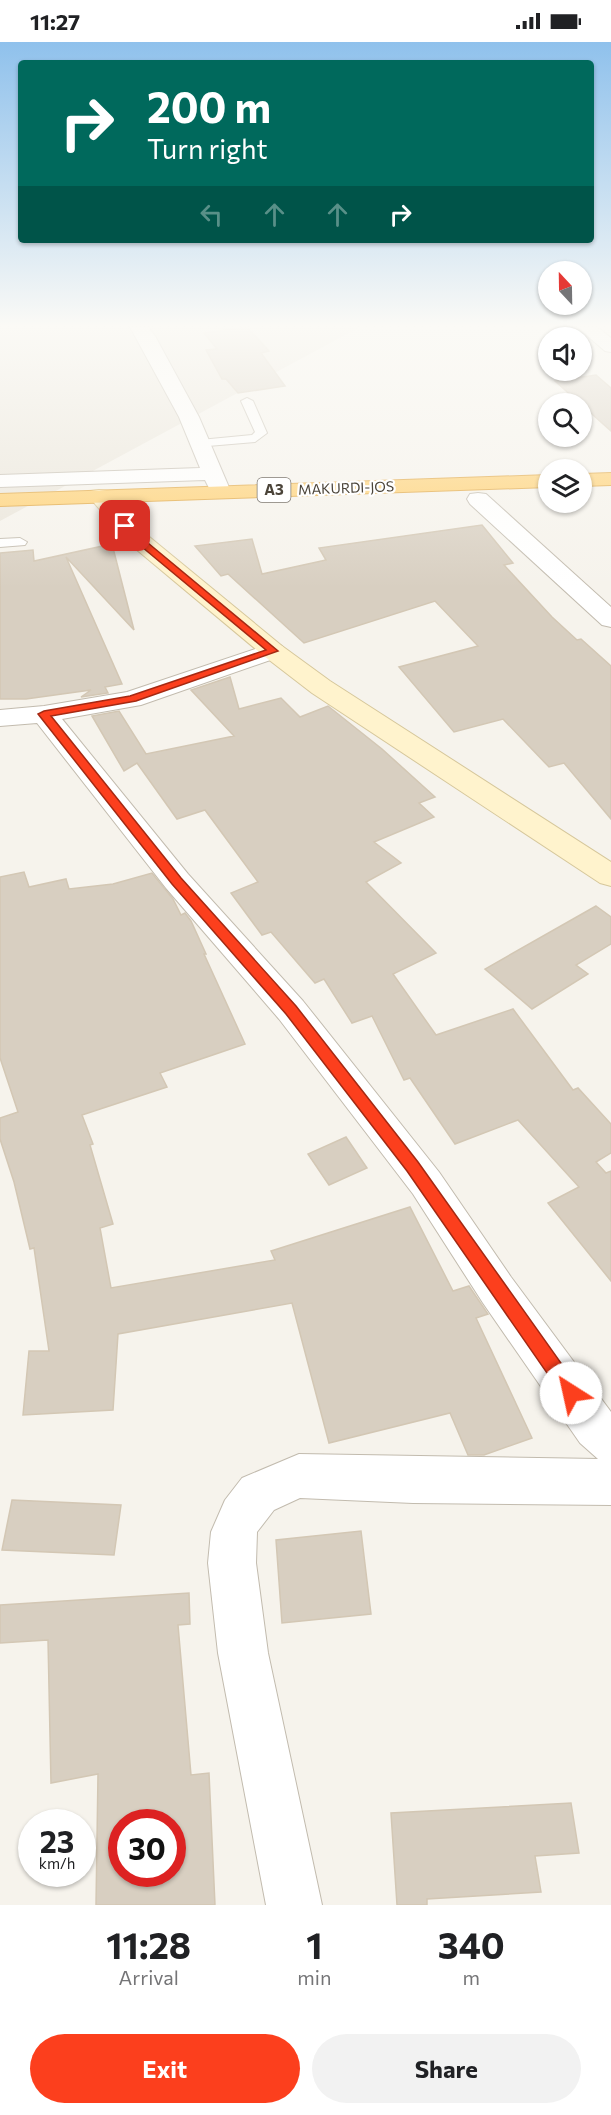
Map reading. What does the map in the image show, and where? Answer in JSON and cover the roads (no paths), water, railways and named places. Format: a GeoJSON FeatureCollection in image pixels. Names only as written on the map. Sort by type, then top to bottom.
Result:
{"type":"FeatureCollection","features":[{"type":"Feature","properties":{"kind":"highway"},"geometry":{"type":"LineString","coordinates":[[592,480],[611,479]]}},
{"type":"Feature","properties":{"kind":"highway","name":"MAKURDI-JOS"},"geometry":{"type":"LineString","coordinates":[[0,516],[105,504],[216,483],[538,481]]}},
{"type":"Feature","properties":{"kind":"highway"},"geometry":{"type":"LineString","coordinates":[[592,496],[611,495]]}},
{"type":"Feature","properties":{"kind":"highway","name":"MAKURDI-JOS"},"geometry":{"type":"LineString","coordinates":[[0,500],[105,504],[538,497]]}},
{"type":"Feature","properties":{"kind":"main road"},"geometry":{"type":"LineString","coordinates":[[105,504],[139,540],[273,651],[321,687],[611,876]]}},
{"type":"Feature","properties":{"kind":"street"},"geometry":{"type":"LineString","coordinates":[[0,481],[82,479],[216,483],[187,414]]}},
{"type":"Feature","properties":{"kind":"street"},"geometry":{"type":"LineString","coordinates":[[82,479],[105,504]]}},
{"type":"Feature","properties":{"kind":"street"},"geometry":{"type":"LineString","coordinates":[[478,499],[611,620]]}},
{"type":"Feature","properties":{"kind":"street"},"geometry":{"type":"LineString","coordinates":[[0,718],[44,714],[132,699],[273,651]]}},
{"type":"Feature","properties":{"kind":"street"},"geometry":{"type":"LineString","coordinates":[[44,714],[177,881],[291,1010],[419,1174],[497,1290],[596,1428],[611,1443]]}},
{"type":"Feature","properties":{"kind":"street"},"geometry":{"type":"LineString","coordinates":[[294,1905],[243,1653],[232,1563],[234,1532],[241,1516],[258,1494],[299,1476],[413,1480],[611,1482]]}},
{"type":"Feature","properties":{"kind":"lane"},"geometry":{"type":"LineString","coordinates":[[200,444],[255,438],[261,433],[253,414]]}},
{"type":"Feature","properties":{"kind":"lane"},"geometry":{"type":"LineString","coordinates":[[0,543],[20,542]]}}]}
